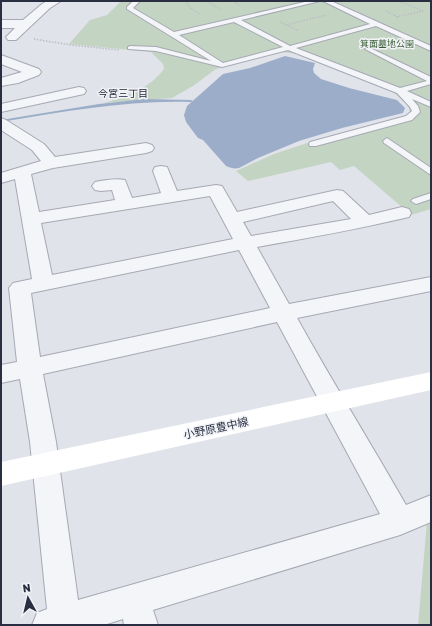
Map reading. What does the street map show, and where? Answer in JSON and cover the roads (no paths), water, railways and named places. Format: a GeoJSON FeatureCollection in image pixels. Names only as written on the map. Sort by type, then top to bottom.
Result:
{"type":"FeatureCollection","features":[{"type":"Feature","properties":{"kind":"street"},"geometry":{"type":"LineString","coordinates":[[6,40],[27,24],[46,6],[56,1]]}},
{"type":"Feature","properties":{"kind":"street"},"geometry":{"type":"LineString","coordinates":[[1,24],[27,24]]}},
{"type":"Feature","properties":{"kind":"street"},"geometry":{"type":"LineString","coordinates":[[1,59],[34,72],[13,80],[1,82]]}},
{"type":"Feature","properties":{"kind":"street"},"geometry":{"type":"LineString","coordinates":[[1,108],[79,91]]}},
{"type":"Feature","properties":{"kind":"street"},"geometry":{"type":"LineString","coordinates":[[1,123],[38,147],[51,163]]}},
{"type":"Feature","properties":{"kind":"street"},"geometry":{"type":"LineString","coordinates":[[1,178],[22,173],[51,163],[146,148]]}},
{"type":"Feature","properties":{"kind":"street"},"geometry":{"type":"LineString","coordinates":[[161,171],[171,197]]}},
{"type":"Feature","properties":{"kind":"street"},"geometry":{"type":"LineString","coordinates":[[22,173],[43,283]]}},
{"type":"Feature","properties":{"kind":"street"},"geometry":{"type":"LineString","coordinates":[[102,186],[119,184],[125,204]]}},
{"type":"Feature","properties":{"kind":"street"},"geometry":{"type":"LineString","coordinates":[[32,219],[216,190],[332,403],[343,419],[400,522]]}},
{"type":"Feature","properties":{"kind":"street"},"geometry":{"type":"LineString","coordinates":[[232,219],[337,195],[365,222]]}},
{"type":"Feature","properties":{"kind":"street"},"geometry":{"type":"LineString","coordinates":[[402,213],[365,222],[244,243],[20,288],[30,368],[46,464],[59,624],[138,612],[400,522],[431,508]]}},
{"type":"Feature","properties":{"kind":"street"},"geometry":{"type":"LineString","coordinates":[[1,374],[283,313],[431,284]]}},
{"type":"Feature","properties":{"kind":"street","name":"小野原豊中線"},"geometry":{"type":"LineString","coordinates":[[1,474],[431,381]]}},
{"type":"Feature","properties":{"kind":"lane"},"geometry":{"type":"LineString","coordinates":[[137,1],[129,8],[222,65]]}},
{"type":"Feature","properties":{"kind":"lane"},"geometry":{"type":"LineString","coordinates":[[173,34],[317,1]]}},
{"type":"Feature","properties":{"kind":"lane"},"geometry":{"type":"LineString","coordinates":[[326,1],[431,49]]}},
{"type":"Feature","properties":{"kind":"lane"},"geometry":{"type":"LineString","coordinates":[[235,20],[289,48],[400,91],[431,105]]}},
{"type":"Feature","properties":{"kind":"lane"},"geometry":{"type":"LineString","coordinates":[[130,48],[156,49],[208,63],[222,65],[289,48],[375,23]]}},
{"type":"Feature","properties":{"kind":"lane"},"geometry":{"type":"LineString","coordinates":[[368,49],[431,81]]}},
{"type":"Feature","properties":{"kind":"lane"},"geometry":{"type":"LineString","coordinates":[[400,91],[431,81]]}},
{"type":"Feature","properties":{"kind":"lane"},"geometry":{"type":"LineString","coordinates":[[313,144],[409,118],[416,112],[414,106],[400,91]]}},
{"type":"Feature","properties":{"kind":"lane"},"geometry":{"type":"LineString","coordinates":[[387,140],[431,172]]}},
{"type":"Feature","properties":{"kind":"lane"},"geometry":{"type":"LineString","coordinates":[[416,201],[431,196]]}},
{"type":"Feature","properties":{"kind":"water"},"geometry":{"type":"Polygon","coordinates":[[[285,56],[315,63],[313,69],[314,73],[321,79],[349,88],[397,100],[405,108],[403,113],[342,128],[299,141],[258,158],[239,168],[226,166],[203,140],[198,138],[186,122],[184,115],[187,106],[223,74],[250,68],[285,56]]]}},
{"type":"Feature","properties":{"kind":"waterway"},"geometry":{"type":"LineString","coordinates":[[7,120],[99,105],[145,101],[191,101]]}},
{"type":"Feature","properties":{"kind":"district","name":"今宮三丁目"},"geometry":{"type":"Point","coordinates":[123,93]}},
{"type":"Feature","properties":{"kind":"park label","name":"箕面墓地公園"},"geometry":{"type":"Point","coordinates":[387,44]}}]}
